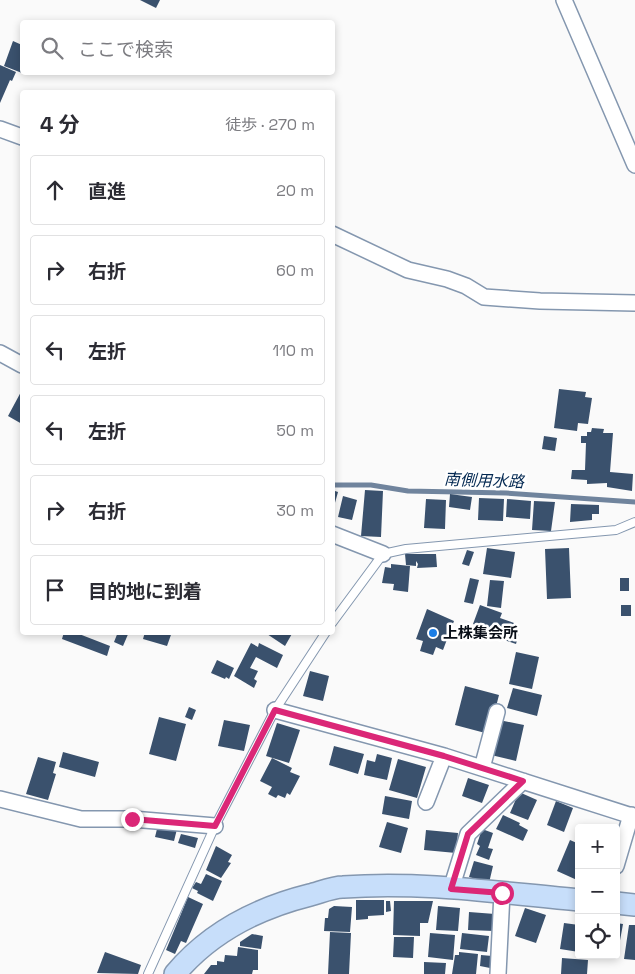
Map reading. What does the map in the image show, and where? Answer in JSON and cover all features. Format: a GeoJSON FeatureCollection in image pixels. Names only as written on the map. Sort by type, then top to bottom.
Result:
{"type":"FeatureCollection","features":[{"type":"Feature","properties":{"kind":"main road"},"geometry":{"type":"LineString","coordinates":[[175,974],[183,964],[229,926],[280,902],[342,886],[420,886],[575,900]]}},
{"type":"Feature","properties":{"kind":"main road"},"geometry":{"type":"LineString","coordinates":[[620,903],[635,905]]}},
{"type":"Feature","properties":{"kind":"street"},"geometry":{"type":"LineString","coordinates":[[564,0],[635,165]]}},
{"type":"Feature","properties":{"kind":"street"},"geometry":{"type":"LineString","coordinates":[[0,129],[20,136]]}},
{"type":"Feature","properties":{"kind":"street"},"geometry":{"type":"LineString","coordinates":[[335,235],[408,270],[447,279],[466,286],[484,297],[540,301],[635,303]]}},
{"type":"Feature","properties":{"kind":"street"},"geometry":{"type":"LineString","coordinates":[[0,352],[20,364]]}},
{"type":"Feature","properties":{"kind":"street"},"geometry":{"type":"LineString","coordinates":[[335,535],[383,554]]}},
{"type":"Feature","properties":{"kind":"street"},"geometry":{"type":"LineString","coordinates":[[275,710],[444,756],[633,816],[620,854]]}},
{"type":"Feature","properties":{"kind":"street"},"geometry":{"type":"LineString","coordinates":[[482,768],[496,712]]}},
{"type":"Feature","properties":{"kind":"street"},"geometry":{"type":"LineString","coordinates":[[426,802],[444,756]]}},
{"type":"Feature","properties":{"kind":"street"},"geometry":{"type":"LineString","coordinates":[[451,889],[468,834],[523,781]]}},
{"type":"Feature","properties":{"kind":"street"},"geometry":{"type":"LineString","coordinates":[[0,799],[82,819],[132,819],[215,826]]}},
{"type":"Feature","properties":{"kind":"street"},"geometry":{"type":"LineString","coordinates":[[498,974],[502,893]]}},
{"type":"Feature","properties":{"kind":"lane"},"geometry":{"type":"LineString","coordinates":[[335,618],[383,554],[406,549],[616,530],[635,522]]}},
{"type":"Feature","properties":{"kind":"lane"},"geometry":{"type":"LineString","coordinates":[[148,974],[215,826],[275,710],[324,635]]}},
{"type":"Feature","properties":{"kind":"building"},"geometry":{"type":"Polygon","coordinates":[[[140,0],[160,0],[156,8],[140,0]]]}},
{"type":"Feature","properties":{"kind":"building"},"geometry":{"type":"Polygon","coordinates":[[[13,41],[20,44],[20,72],[4,66],[13,41]]]}},
{"type":"Feature","properties":{"kind":"building"},"geometry":{"type":"Polygon","coordinates":[[[0,65],[16,72],[12,81],[10,80],[0,103],[0,65]]]}},
{"type":"Feature","properties":{"kind":"building"},"geometry":{"type":"Polygon","coordinates":[[[559,389],[586,392],[585,397],[592,398],[588,424],[578,423],[577,431],[554,428],[559,389]]]}},
{"type":"Feature","properties":{"kind":"building"},"geometry":{"type":"Polygon","coordinates":[[[20,394],[20,423],[8,416],[20,394]]]}},
{"type":"Feature","properties":{"kind":"building"},"geometry":{"type":"Polygon","coordinates":[[[592,428],[604,429],[603,433],[613,433],[610,472],[633,474],[632,491],[607,487],[607,483],[587,484],[587,480],[571,479],[572,470],[585,470],[586,443],[581,443],[581,436],[587,436],[587,432],[591,432],[592,428]]]}},
{"type":"Feature","properties":{"kind":"building"},"geometry":{"type":"Polygon","coordinates":[[[544,436],[557,438],[555,451],[542,449],[544,436]]]}},
{"type":"Feature","properties":{"kind":"building"},"geometry":{"type":"Polygon","coordinates":[[[365,490],[383,491],[381,537],[361,536],[365,490]]]}},
{"type":"Feature","properties":{"kind":"building"},"geometry":{"type":"Polygon","coordinates":[[[335,491],[338,492],[335,503],[335,491]]]}},
{"type":"Feature","properties":{"kind":"building"},"geometry":{"type":"Polygon","coordinates":[[[450,494],[472,497],[470,510],[449,507],[450,494]]]}},
{"type":"Feature","properties":{"kind":"building"},"geometry":{"type":"Polygon","coordinates":[[[343,496],[357,500],[352,520],[338,517],[343,496]]]}},
{"type":"Feature","properties":{"kind":"building"},"geometry":{"type":"Polygon","coordinates":[[[479,498],[504,499],[503,521],[478,520],[479,498]]]}},
{"type":"Feature","properties":{"kind":"building"},"geometry":{"type":"Polygon","coordinates":[[[426,499],[446,500],[445,529],[424,528],[426,499]]]}},
{"type":"Feature","properties":{"kind":"building"},"geometry":{"type":"Polygon","coordinates":[[[507,499],[531,501],[530,519],[506,517],[507,499]]]}},
{"type":"Feature","properties":{"kind":"building"},"geometry":{"type":"Polygon","coordinates":[[[534,501],[555,502],[551,531],[532,530],[534,501]]]}},
{"type":"Feature","properties":{"kind":"building"},"geometry":{"type":"Polygon","coordinates":[[[571,504],[599,505],[599,514],[592,514],[592,520],[570,522],[571,504]]]}},
{"type":"Feature","properties":{"kind":"building"},"geometry":{"type":"Polygon","coordinates":[[[487,548],[515,552],[511,578],[483,574],[487,548]]]}},
{"type":"Feature","properties":{"kind":"building"},"geometry":{"type":"Polygon","coordinates":[[[569,548],[571,598],[547,599],[545,549],[569,548]]]}},
{"type":"Feature","properties":{"kind":"building"},"geometry":{"type":"Polygon","coordinates":[[[467,550],[474,552],[469,566],[462,564],[467,550]]]}},
{"type":"Feature","properties":{"kind":"building"},"geometry":{"type":"Polygon","coordinates":[[[405,554],[436,554],[437,567],[417,568],[418,564],[416,561],[416,566],[406,565],[405,554]]]}},
{"type":"Feature","properties":{"kind":"building"},"geometry":{"type":"Polygon","coordinates":[[[391,564],[410,566],[408,592],[393,590],[394,584],[382,583],[385,567],[391,568],[391,564]]]}},
{"type":"Feature","properties":{"kind":"building"},"geometry":{"type":"Polygon","coordinates":[[[470,578],[479,580],[473,604],[464,602],[470,578]]]}},
{"type":"Feature","properties":{"kind":"building"},"geometry":{"type":"Polygon","coordinates":[[[620,578],[629,578],[629,591],[620,591],[620,578]]]}},
{"type":"Feature","properties":{"kind":"building"},"geometry":{"type":"Polygon","coordinates":[[[490,580],[504,581],[501,608],[487,606],[490,580]]]}},
{"type":"Feature","properties":{"kind":"building"},"geometry":{"type":"Polygon","coordinates":[[[480,605],[502,613],[500,618],[514,623],[511,630],[519,633],[516,644],[479,631],[480,627],[473,624],[480,605]]]}},
{"type":"Feature","properties":{"kind":"building"},"geometry":{"type":"Polygon","coordinates":[[[621,605],[631,605],[631,616],[621,616],[621,605]]]}},
{"type":"Feature","properties":{"kind":"building"},"geometry":{"type":"Polygon","coordinates":[[[427,609],[454,621],[443,650],[436,647],[433,655],[420,651],[423,641],[416,639],[427,609]]]}},
{"type":"Feature","properties":{"kind":"building"},"geometry":{"type":"Polygon","coordinates":[[[63,635],[82,635],[110,646],[107,656],[62,639],[63,635]]]}},
{"type":"Feature","properties":{"kind":"building"},"geometry":{"type":"Polygon","coordinates":[[[117,635],[128,635],[123,646],[114,642],[117,635]]]}},
{"type":"Feature","properties":{"kind":"building"},"geometry":{"type":"Polygon","coordinates":[[[144,635],[171,635],[167,646],[143,639],[144,635]]]}},
{"type":"Feature","properties":{"kind":"building"},"geometry":{"type":"Polygon","coordinates":[[[268,635],[291,635],[285,646],[268,635]]]}},
{"type":"Feature","properties":{"kind":"building"},"geometry":{"type":"Polygon","coordinates":[[[251,643],[258,647],[259,643],[283,655],[277,668],[256,657],[250,668],[258,671],[254,679],[257,681],[254,688],[234,676],[251,643]]]}},
{"type":"Feature","properties":{"kind":"building"},"geometry":{"type":"Polygon","coordinates":[[[516,652],[539,657],[532,689],[509,684],[516,652]]]}},
{"type":"Feature","properties":{"kind":"building"},"geometry":{"type":"Polygon","coordinates":[[[217,660],[234,668],[229,679],[211,673],[217,660]]]}},
{"type":"Feature","properties":{"kind":"building"},"geometry":{"type":"Polygon","coordinates":[[[310,671],[329,676],[323,701],[303,696],[310,671]]]}},
{"type":"Feature","properties":{"kind":"building"},"geometry":{"type":"Polygon","coordinates":[[[465,686],[499,695],[489,734],[455,725],[465,686]]]}},
{"type":"Feature","properties":{"kind":"building"},"geometry":{"type":"Polygon","coordinates":[[[513,688],[542,695],[537,716],[507,708],[513,688]]]}},
{"type":"Feature","properties":{"kind":"building"},"geometry":{"type":"Polygon","coordinates":[[[189,707],[196,710],[192,720],[185,717],[189,707]]]}},
{"type":"Feature","properties":{"kind":"building"},"geometry":{"type":"Polygon","coordinates":[[[159,717],[186,724],[176,761],[149,754],[159,717]]]}},
{"type":"Feature","properties":{"kind":"building"},"geometry":{"type":"Polygon","coordinates":[[[224,720],[250,725],[244,751],[218,746],[224,720]]]}},
{"type":"Feature","properties":{"kind":"building"},"geometry":{"type":"Polygon","coordinates":[[[499,720],[524,725],[516,761],[491,755],[499,720]]]}},
{"type":"Feature","properties":{"kind":"building"},"geometry":{"type":"Polygon","coordinates":[[[277,723],[300,730],[289,763],[266,756],[277,723]]]}},
{"type":"Feature","properties":{"kind":"building"},"geometry":{"type":"Polygon","coordinates":[[[334,746],[364,754],[358,774],[329,765],[334,746]]]}},
{"type":"Feature","properties":{"kind":"building"},"geometry":{"type":"Polygon","coordinates":[[[63,752],[99,762],[95,777],[59,767],[63,752]]]}},
{"type":"Feature","properties":{"kind":"building"},"geometry":{"type":"Polygon","coordinates":[[[377,754],[392,758],[387,780],[364,775],[367,760],[375,762],[377,754]]]}},
{"type":"Feature","properties":{"kind":"building"},"geometry":{"type":"Polygon","coordinates":[[[38,757],[56,762],[53,773],[56,774],[48,800],[26,794],[38,757]]]}},
{"type":"Feature","properties":{"kind":"building"},"geometry":{"type":"Polygon","coordinates":[[[272,758],[292,768],[290,772],[300,776],[290,795],[287,793],[285,798],[278,795],[276,798],[268,794],[272,787],[260,781],[272,758]]]}},
{"type":"Feature","properties":{"kind":"building"},"geometry":{"type":"Polygon","coordinates":[[[398,759],[426,767],[417,798],[389,790],[398,759]]]}},
{"type":"Feature","properties":{"kind":"building"},"geometry":{"type":"Polygon","coordinates":[[[468,778],[489,785],[482,803],[462,796],[468,778]]]}},
{"type":"Feature","properties":{"kind":"building"},"geometry":{"type":"Polygon","coordinates":[[[519,792],[537,800],[528,820],[510,813],[519,792]]]}},
{"type":"Feature","properties":{"kind":"building"},"geometry":{"type":"Polygon","coordinates":[[[385,796],[412,801],[409,819],[382,814],[385,796]]]}},
{"type":"Feature","properties":{"kind":"building"},"geometry":{"type":"Polygon","coordinates":[[[556,801],[573,808],[564,832],[547,825],[556,801]]]}},
{"type":"Feature","properties":{"kind":"building"},"geometry":{"type":"Polygon","coordinates":[[[503,815],[520,823],[519,825],[528,830],[523,841],[496,829],[503,815]]]}},
{"type":"Feature","properties":{"kind":"building"},"geometry":{"type":"Polygon","coordinates":[[[387,822],[408,828],[401,853],[379,847],[387,822]]]}},
{"type":"Feature","properties":{"kind":"building"},"geometry":{"type":"Polygon","coordinates":[[[158,825],[177,829],[174,841],[155,837],[158,825]]]}},
{"type":"Feature","properties":{"kind":"building"},"geometry":{"type":"Polygon","coordinates":[[[482,829],[493,833],[488,848],[493,849],[489,860],[476,855],[480,846],[477,844],[482,829]]]}},
{"type":"Feature","properties":{"kind":"building"},"geometry":{"type":"Polygon","coordinates":[[[426,830],[458,833],[456,853],[424,850],[426,830]]]}},
{"type":"Feature","properties":{"kind":"building"},"geometry":{"type":"Polygon","coordinates":[[[181,834],[198,838],[195,848],[178,843],[181,834]]]}},
{"type":"Feature","properties":{"kind":"building"},"geometry":{"type":"Polygon","coordinates":[[[570,840],[575,842],[575,879],[557,871],[570,840]]]}},
{"type":"Feature","properties":{"kind":"building"},"geometry":{"type":"Polygon","coordinates":[[[216,846],[232,855],[228,862],[231,863],[221,878],[206,870],[216,846]]]}},
{"type":"Feature","properties":{"kind":"building"},"geometry":{"type":"Polygon","coordinates":[[[474,861],[493,866],[489,883],[469,877],[474,861]]]}},
{"type":"Feature","properties":{"kind":"building"},"geometry":{"type":"Polygon","coordinates":[[[206,874],[222,881],[213,901],[197,893],[198,891],[192,888],[196,882],[201,884],[206,874]]]}},
{"type":"Feature","properties":{"kind":"building"},"geometry":{"type":"Polygon","coordinates":[[[188,897],[203,904],[186,943],[181,941],[175,954],[166,950],[188,897]]]}},
{"type":"Feature","properties":{"kind":"building"},"geometry":{"type":"Polygon","coordinates":[[[356,900],[384,900],[384,915],[368,916],[368,919],[356,920],[356,900]]]}},
{"type":"Feature","properties":{"kind":"building"},"geometry":{"type":"Polygon","coordinates":[[[386,901],[390,901],[391,911],[386,912],[386,901]]]}},
{"type":"Feature","properties":{"kind":"building"},"geometry":{"type":"Polygon","coordinates":[[[394,901],[433,901],[428,923],[420,923],[420,936],[393,935],[394,901]]]}},
{"type":"Feature","properties":{"kind":"building"},"geometry":{"type":"Polygon","coordinates":[[[334,906],[352,907],[350,932],[324,931],[325,918],[328,918],[329,909],[334,906]]]}},
{"type":"Feature","properties":{"kind":"building"},"geometry":{"type":"Polygon","coordinates":[[[438,906],[460,908],[458,931],[436,930],[438,906]]]}},
{"type":"Feature","properties":{"kind":"building"},"geometry":{"type":"Polygon","coordinates":[[[525,908],[546,915],[536,943],[515,936],[525,908]]]}},
{"type":"Feature","properties":{"kind":"building"},"geometry":{"type":"Polygon","coordinates":[[[469,912],[495,914],[494,931],[468,930],[469,912]]]}},
{"type":"Feature","properties":{"kind":"building"},"geometry":{"type":"Polygon","coordinates":[[[564,923],[575,924],[575,951],[560,949],[564,923]]]}},
{"type":"Feature","properties":{"kind":"building"},"geometry":{"type":"Polygon","coordinates":[[[620,924],[623,924],[620,940],[620,924]]]}},
{"type":"Feature","properties":{"kind":"building"},"geometry":{"type":"Polygon","coordinates":[[[629,925],[635,925],[635,960],[624,959],[629,925]]]}},
{"type":"Feature","properties":{"kind":"building"},"geometry":{"type":"Polygon","coordinates":[[[330,932],[351,933],[349,974],[328,974],[330,932]]]}},
{"type":"Feature","properties":{"kind":"building"},"geometry":{"type":"Polygon","coordinates":[[[430,933],[455,935],[453,960],[428,957],[430,933]]]}},
{"type":"Feature","properties":{"kind":"building"},"geometry":{"type":"Polygon","coordinates":[[[462,933],[489,936],[487,952],[460,949],[462,933]]]}},
{"type":"Feature","properties":{"kind":"building"},"geometry":{"type":"Polygon","coordinates":[[[252,934],[263,936],[261,949],[240,946],[240,942],[252,934]]]}},
{"type":"Feature","properties":{"kind":"building"},"geometry":{"type":"Polygon","coordinates":[[[394,937],[414,937],[413,958],[393,957],[394,937]]]}},
{"type":"Feature","properties":{"kind":"building"},"geometry":{"type":"Polygon","coordinates":[[[238,947],[258,950],[258,970],[253,970],[252,974],[204,974],[211,965],[217,965],[217,961],[224,962],[225,955],[237,956],[238,947]]]}},
{"type":"Feature","properties":{"kind":"building"},"geometry":{"type":"Polygon","coordinates":[[[105,952],[141,965],[138,974],[97,973],[105,952]]]}},
{"type":"Feature","properties":{"kind":"building"},"geometry":{"type":"Polygon","coordinates":[[[459,952],[478,954],[476,974],[452,974],[455,955],[459,955],[459,952]]]}},
{"type":"Feature","properties":{"kind":"building"},"geometry":{"type":"Polygon","coordinates":[[[481,955],[492,956],[490,968],[480,966],[481,955]]]}},
{"type":"Feature","properties":{"kind":"building"},"geometry":{"type":"Polygon","coordinates":[[[562,958],[588,960],[587,974],[561,974],[562,958]]]}},
{"type":"Feature","properties":{"kind":"building"},"geometry":{"type":"Polygon","coordinates":[[[424,962],[446,963],[445,974],[424,974],[424,962]]]}},
{"type":"Feature","properties":{"kind":"waterway","name":"南側用水路"},"geometry":{"type":"LineString","coordinates":[[335,485],[371,485],[408,491],[506,493],[635,502]]}},
{"type":"Feature","properties":{"kind":"place","name":"上株集会所"},"geometry":{"type":"Point","coordinates":[433,633]}},
{"type":"Feature","properties":{"kind":"route"},"geometry":{"type":"LineString","coordinates":[[132,819],[215,826],[275,710],[444,756],[523,781],[468,834],[451,889],[502,893]]}}]}
